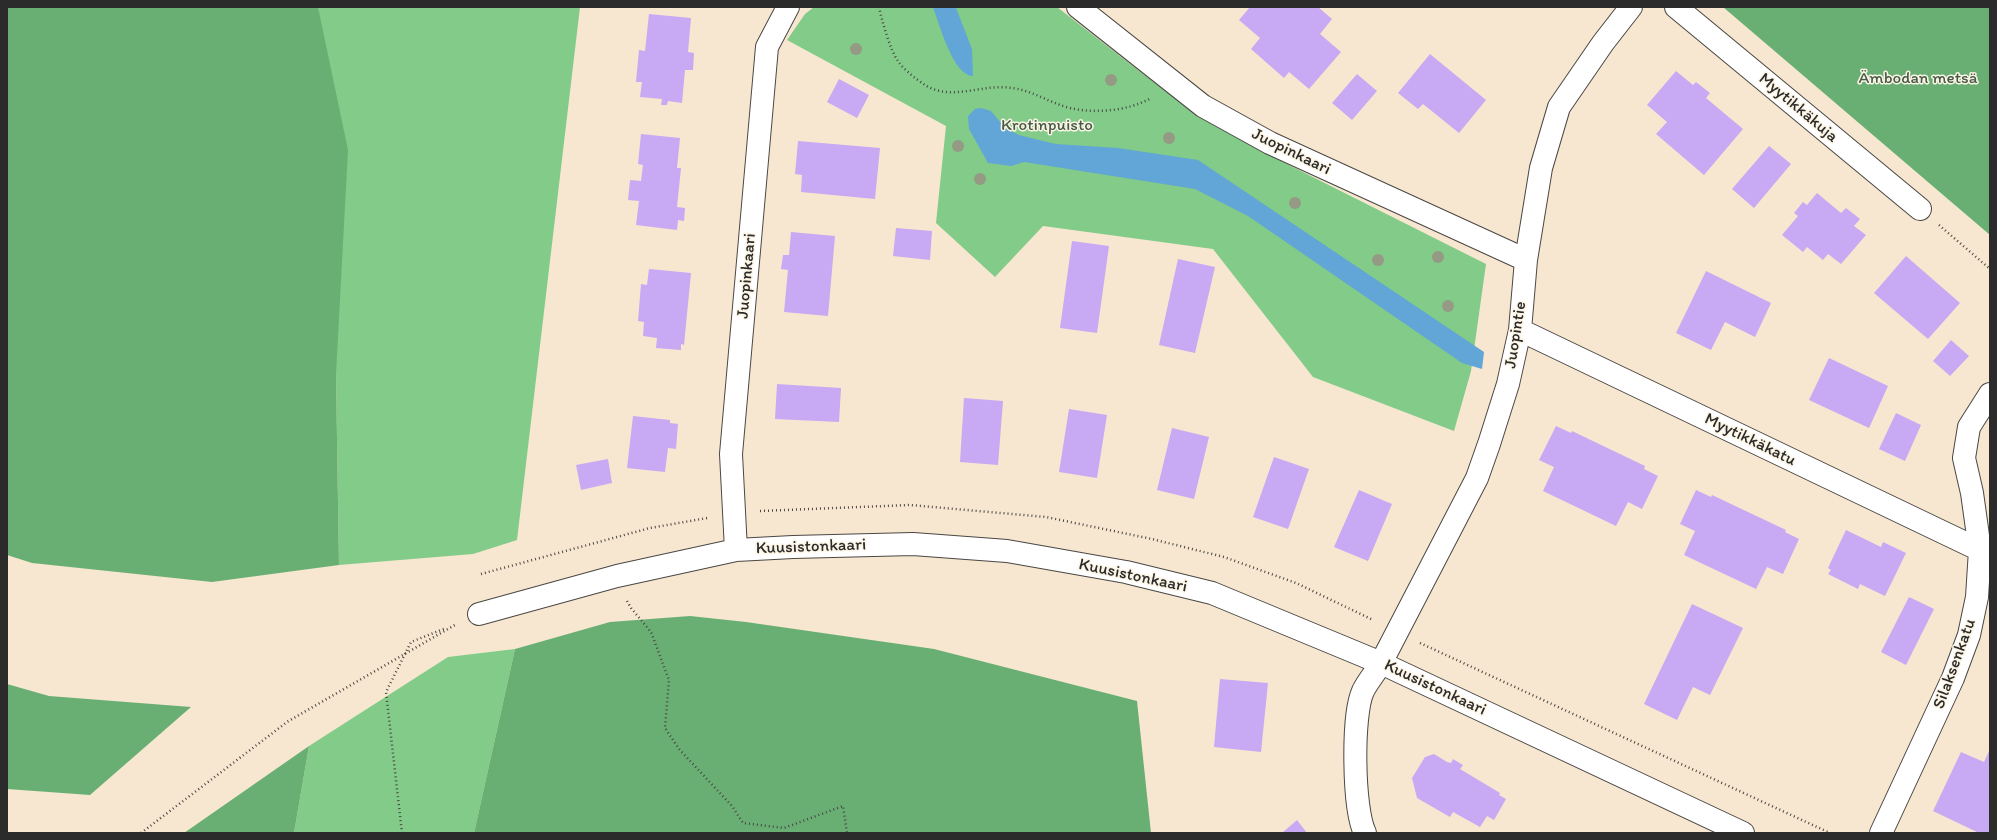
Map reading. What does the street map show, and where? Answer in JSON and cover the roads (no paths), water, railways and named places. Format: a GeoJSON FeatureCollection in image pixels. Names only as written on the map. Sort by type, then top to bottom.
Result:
{"type":"FeatureCollection","features":[{"type":"Feature","properties":{"kind":"street","name":"Juopinkaari"},"geometry":{"type":"LineString","coordinates":[[736,550],[731,454],[767,47],[788,7]]}},
{"type":"Feature","properties":{"kind":"street","name":"Juopinkaari"},"geometry":{"type":"LineString","coordinates":[[1078,7],[1203,106],[1270,143],[1526,260]]}},
{"type":"Feature","properties":{"kind":"street","name":"Juopintie"},"geometry":{"type":"LineString","coordinates":[[1365,833],[1356,788],[1357,731],[1363,692],[1381,663],[1477,478],[1490,444],[1508,384],[1520,330],[1526,260],[1541,168],[1559,107],[1603,43],[1631,7]]}},
{"type":"Feature","properties":{"kind":"street","name":"Myytikkäkuja"},"geometry":{"type":"LineString","coordinates":[[1676,7],[1920,209]]}},
{"type":"Feature","properties":{"kind":"street","name":"Myytikkäkatu"},"geometry":{"type":"LineString","coordinates":[[1520,330],[1980,550]]}},
{"type":"Feature","properties":{"kind":"street","name":"Silaksenkatu"},"geometry":{"type":"LineString","coordinates":[[1881,833],[1953,678],[1969,635],[1978,597],[1980,550],[1972,493],[1964,458],[1969,427],[1990,394]]}},
{"type":"Feature","properties":{"kind":"street","name":"Kuusistonkaari"},"geometry":{"type":"LineString","coordinates":[[479,614],[617,576],[736,550],[913,544],[1007,551],[1126,572],[1212,593],[1381,663],[1743,833]]}},
{"type":"Feature","properties":{"kind":"water"},"geometry":{"type":"Polygon","coordinates":[[[933,7],[956,8],[972,49],[973,76],[966,74],[953,58],[943,36],[933,7]]]}},
{"type":"Feature","properties":{"kind":"water"},"geometry":{"type":"Polygon","coordinates":[[[981,108],[991,111],[1005,128],[1019,135],[1043,141],[1056,144],[1118,148],[1198,160],[1484,352],[1482,369],[1462,363],[1248,216],[1195,189],[1024,162],[1011,166],[988,163],[969,129],[968,116],[975,109],[981,108]]]}},
{"type":"Feature","properties":{"kind":"park label","name":"Ämbodan metsä"},"geometry":{"type":"Point","coordinates":[1918,79]}},
{"type":"Feature","properties":{"kind":"park label","name":"Krotinpuisto"},"geometry":{"type":"Point","coordinates":[1047,126]}}]}
